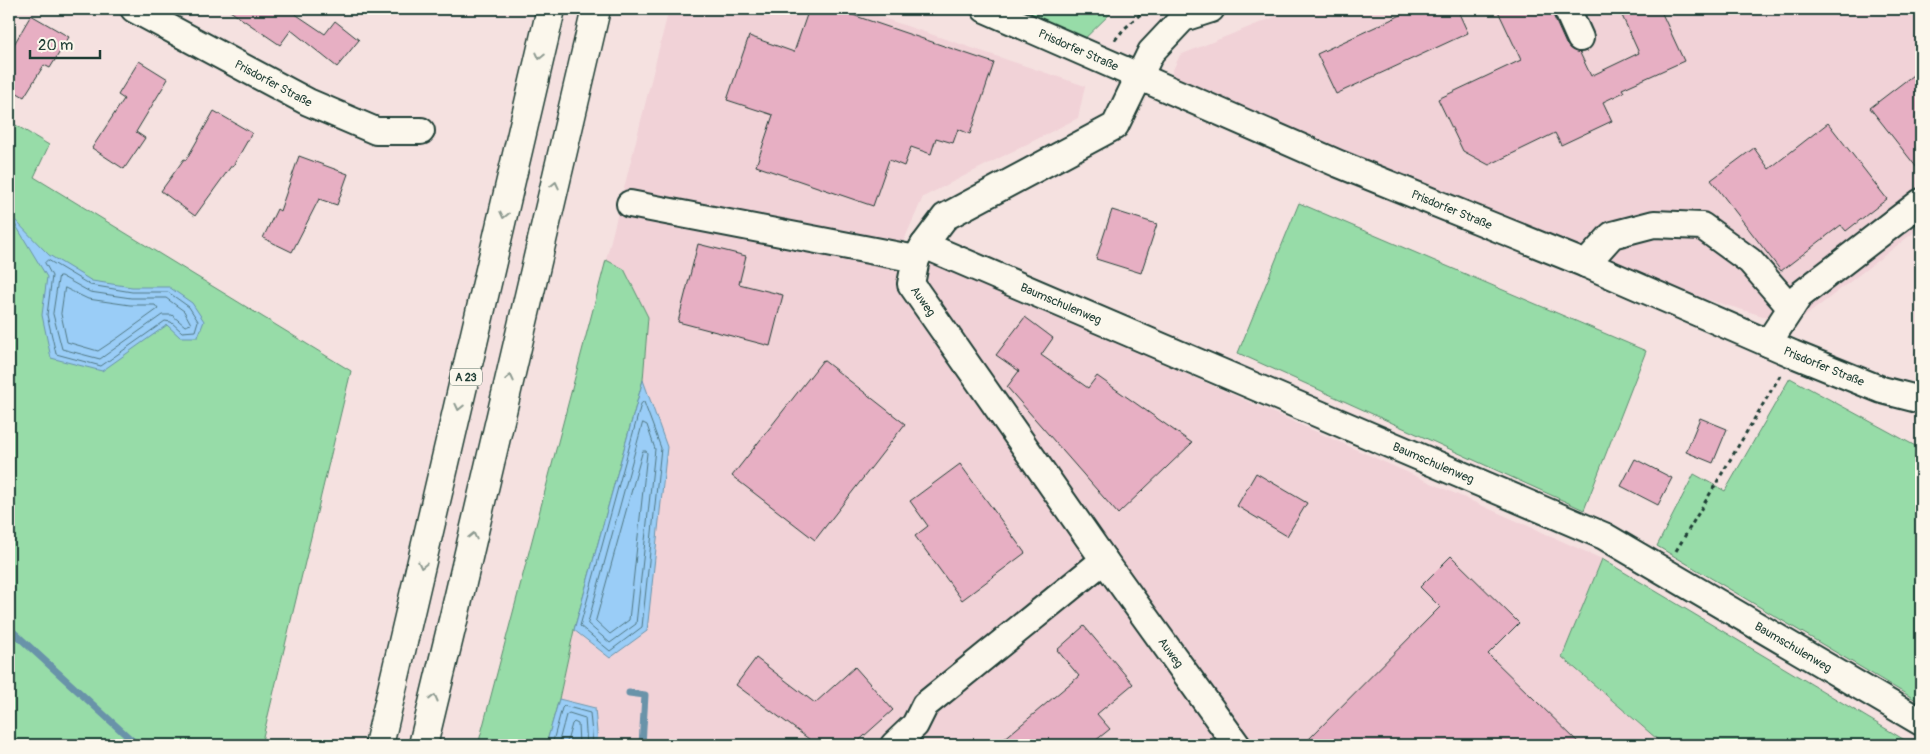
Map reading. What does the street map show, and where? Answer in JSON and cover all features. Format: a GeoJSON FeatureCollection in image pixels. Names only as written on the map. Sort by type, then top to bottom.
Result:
{"type":"FeatureCollection","features":[{"type":"Feature","properties":{"kind":"highway","name":"A 23"},"geometry":{"type":"LineString","coordinates":[[379,745],[552,9]]}},
{"type":"Feature","properties":{"kind":"highway"},"geometry":{"type":"LineString","coordinates":[[423,745],[596,9]]}},
{"type":"Feature","properties":{"kind":"street","name":"Prisdorfer Straße"},"geometry":{"type":"LineString","coordinates":[[134,9],[308,102],[376,131],[421,131]]}},
{"type":"Feature","properties":{"kind":"street","name":"Prisdorfer Straße"},"geometry":{"type":"LineString","coordinates":[[985,9],[1339,164],[1586,264],[1793,354],[1882,390],[1921,400]]}},
{"type":"Feature","properties":{"kind":"street","name":"Auweg"},"geometry":{"type":"LineString","coordinates":[[1211,9],[1184,18],[1152,52],[1115,126],[945,217],[920,252],[911,284],[1104,560],[1237,745]]}},
{"type":"Feature","properties":{"kind":"street"},"geometry":{"type":"LineString","coordinates":[[1567,9],[1580,38]]}},
{"type":"Feature","properties":{"kind":"street"},"geometry":{"type":"LineString","coordinates":[[1768,343],[1799,296],[1921,202]]}},
{"type":"Feature","properties":{"kind":"street","name":"Baumschulenweg"},"geometry":{"type":"LineString","coordinates":[[630,204],[920,252],[1604,536],[1921,722]]}},
{"type":"Feature","properties":{"kind":"street"},"geometry":{"type":"LineString","coordinates":[[1586,264],[1612,235],[1654,224],[1702,226],[1750,261],[1791,308]]}},
{"type":"Feature","properties":{"kind":"street"},"geometry":{"type":"LineString","coordinates":[[894,745],[915,725],[925,705],[1104,560]]}},
{"type":"Feature","properties":{"kind":"path"},"geometry":{"type":"LineString","coordinates":[[1101,59],[1124,29],[1146,9]]}},
{"type":"Feature","properties":{"kind":"path"},"geometry":{"type":"LineString","coordinates":[[1665,571],[1793,354]]}},
{"type":"Feature","properties":{"kind":"shaded area"},"geometry":{"type":"Polygon","coordinates":[[[669,9],[856,9],[1085,86],[1078,118],[923,197],[901,247],[1602,559],[1562,657],[1664,745],[598,745],[595,708],[559,699],[574,630],[610,658],[667,447],[643,380],[648,317],[624,269],[606,260],[669,9]]]}},
{"type":"Feature","properties":{"kind":"shaded area"},"geometry":{"type":"Polygon","coordinates":[[[1294,9],[1921,9],[1921,227],[1794,325],[1587,264],[1163,91],[1180,55],[1294,9]]]}},
{"type":"Feature","properties":{"kind":"green space"},"geometry":{"type":"Polygon","coordinates":[[[992,9],[1115,9],[1073,50],[992,9]]]}},
{"type":"Feature","properties":{"kind":"green space"},"geometry":{"type":"Polygon","coordinates":[[[9,121],[49,145],[34,177],[351,371],[261,745],[158,745],[135,743],[137,745],[9,745],[9,121]]]}},
{"type":"Feature","properties":{"kind":"green space"},"geometry":{"type":"Polygon","coordinates":[[[1299,203],[1646,351],[1584,510],[1238,353],[1299,203]]]}},
{"type":"Feature","properties":{"kind":"green space"},"geometry":{"type":"Polygon","coordinates":[[[606,260],[624,269],[648,317],[643,380],[574,630],[559,699],[546,745],[478,745],[606,260]]]}},
{"type":"Feature","properties":{"kind":"green space"},"geometry":{"type":"Polygon","coordinates":[[[1790,378],[1921,449],[1921,703],[1657,546],[1694,474],[1725,491],[1790,378]]]}},
{"type":"Feature","properties":{"kind":"green space"},"geometry":{"type":"Polygon","coordinates":[[[1602,559],[1913,745],[1664,745],[1562,657],[1602,559]]]}},
{"type":"Feature","properties":{"kind":"water"},"geometry":{"type":"Polygon","coordinates":[[[9,214],[49,255],[92,281],[132,287],[169,287],[192,303],[204,321],[198,337],[180,337],[167,325],[102,371],[51,358],[42,315],[47,277],[9,214]]]}},
{"type":"Feature","properties":{"kind":"water"},"geometry":{"type":"Polygon","coordinates":[[[643,380],[667,447],[647,631],[610,658],[574,630],[643,380]]]}},
{"type":"Feature","properties":{"kind":"water"},"geometry":{"type":"Polygon","coordinates":[[[559,699],[595,708],[598,745],[546,745],[559,699]]]}},
{"type":"Feature","properties":{"kind":"building"},"geometry":{"type":"Polygon","coordinates":[[[227,9],[288,9],[325,34],[335,21],[359,40],[337,67],[291,30],[280,45],[227,9]]]}},
{"type":"Feature","properties":{"kind":"building"},"geometry":{"type":"Polygon","coordinates":[[[809,9],[835,9],[994,63],[970,134],[958,129],[953,143],[936,138],[931,154],[911,147],[904,166],[889,160],[873,206],[756,166],[773,115],[727,100],[749,36],[794,52],[809,9]]]}},
{"type":"Feature","properties":{"kind":"building"},"geometry":{"type":"Polygon","coordinates":[[[1414,9],[1457,9],[1468,33],[1336,94],[1317,54],[1414,9]]]}},
{"type":"Feature","properties":{"kind":"building"},"geometry":{"type":"Polygon","coordinates":[[[1497,9],[1552,9],[1566,44],[1572,50],[1580,53],[1591,76],[1639,53],[1619,9],[1660,9],[1684,61],[1622,89],[1624,92],[1603,102],[1612,121],[1561,145],[1555,133],[1489,165],[1463,151],[1438,99],[1521,60],[1497,9]]]}},
{"type":"Feature","properties":{"kind":"building"},"geometry":{"type":"Polygon","coordinates":[[[31,15],[69,37],[50,68],[44,65],[24,97],[9,88],[9,53],[31,15]]]}},
{"type":"Feature","properties":{"kind":"building"},"geometry":{"type":"Polygon","coordinates":[[[139,61],[168,79],[136,132],[145,138],[124,169],[92,148],[124,99],[118,95],[139,61]]]}},
{"type":"Feature","properties":{"kind":"building"},"geometry":{"type":"Polygon","coordinates":[[[1921,69],[1921,173],[1870,108],[1921,69]]]}},
{"type":"Feature","properties":{"kind":"building"},"geometry":{"type":"Polygon","coordinates":[[[214,111],[252,133],[233,166],[195,216],[161,191],[184,159],[186,160],[214,111]]]}},
{"type":"Feature","properties":{"kind":"building"},"geometry":{"type":"Polygon","coordinates":[[[1828,123],[1887,199],[1846,231],[1841,225],[1781,271],[1711,180],[1754,148],[1769,169],[1828,123]]]}},
{"type":"Feature","properties":{"kind":"building"},"geometry":{"type":"Polygon","coordinates":[[[299,156],[348,174],[337,205],[319,199],[292,252],[263,238],[277,209],[280,211],[299,156]]]}},
{"type":"Feature","properties":{"kind":"building"},"geometry":{"type":"Polygon","coordinates":[[[1112,210],[1157,224],[1141,273],[1096,259],[1112,210]]]}},
{"type":"Feature","properties":{"kind":"building"},"geometry":{"type":"Polygon","coordinates":[[[698,244],[746,256],[739,284],[783,295],[770,346],[678,322],[698,244]]]}},
{"type":"Feature","properties":{"kind":"building"},"geometry":{"type":"Polygon","coordinates":[[[1025,317],[1053,338],[1041,355],[1088,388],[1097,376],[1192,443],[1118,514],[1007,387],[1019,371],[996,355],[1025,317]]]}},
{"type":"Feature","properties":{"kind":"building"},"geometry":{"type":"Polygon","coordinates":[[[823,360],[905,424],[815,540],[732,476],[823,360]]]}},
{"type":"Feature","properties":{"kind":"building"},"geometry":{"type":"Polygon","coordinates":[[[1700,418],[1727,429],[1713,463],[1686,452],[1700,418]]]}},
{"type":"Feature","properties":{"kind":"building"},"geometry":{"type":"Polygon","coordinates":[[[1635,459],[1672,478],[1658,505],[1621,486],[1635,459]]]}},
{"type":"Feature","properties":{"kind":"building"},"geometry":{"type":"Polygon","coordinates":[[[960,464],[1025,553],[962,600],[915,536],[928,526],[910,501],[960,464]]]}},
{"type":"Feature","properties":{"kind":"building"},"geometry":{"type":"Polygon","coordinates":[[[1256,473],[1307,503],[1287,536],[1237,506],[1256,473]]]}},
{"type":"Feature","properties":{"kind":"building"},"geometry":{"type":"Polygon","coordinates":[[[1451,556],[1519,623],[1488,654],[1581,745],[1303,745],[1440,607],[1420,587],[1451,556]]]}},
{"type":"Feature","properties":{"kind":"building"},"geometry":{"type":"Polygon","coordinates":[[[1084,626],[1133,684],[1097,714],[1110,729],[1090,745],[997,745],[1079,676],[1057,650],[1084,626]]]}},
{"type":"Feature","properties":{"kind":"building"},"geometry":{"type":"Polygon","coordinates":[[[756,658],[815,703],[855,667],[893,710],[854,745],[817,745],[736,685],[756,658]]]}},
{"type":"Feature","properties":{"kind":"waterway"},"geometry":{"type":"LineString","coordinates":[[9,628],[137,745]]}},
{"type":"Feature","properties":{"kind":"waterway"},"geometry":{"type":"LineString","coordinates":[[629,693],[645,695],[642,745]]}}]}
